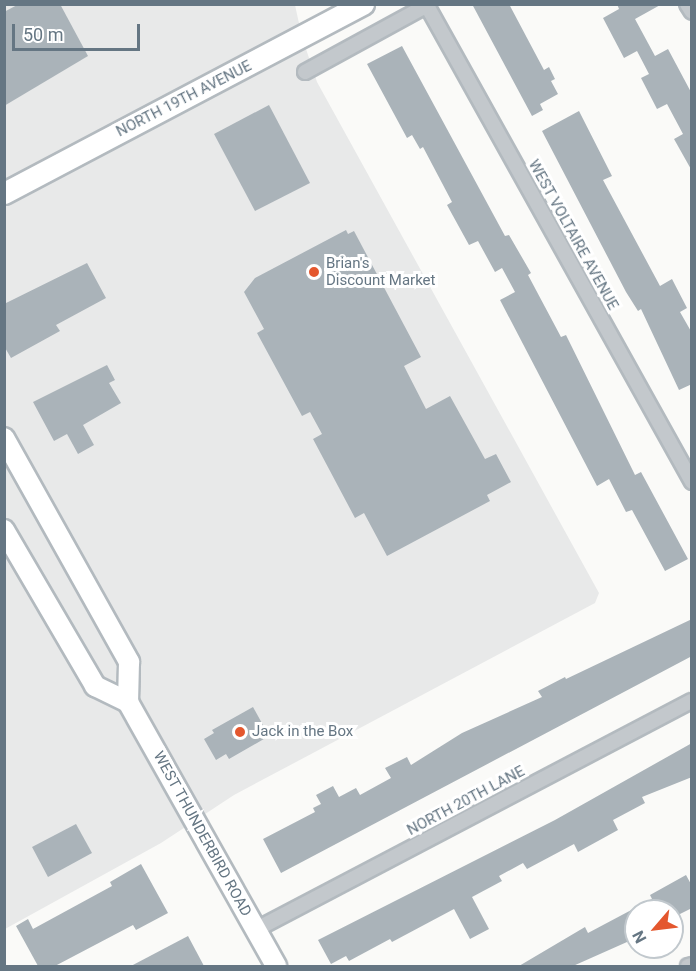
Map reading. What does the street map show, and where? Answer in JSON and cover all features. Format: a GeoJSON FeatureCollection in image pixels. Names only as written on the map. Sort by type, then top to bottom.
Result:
{"type":"FeatureCollection","features":[{"type":"Feature","properties":{"kind":"main road","name":"NORTH 19TH AVENUE"},"geometry":{"type":"LineString","coordinates":[[4,193],[363,4]]}},
{"type":"Feature","properties":{"kind":"main road"},"geometry":{"type":"LineString","coordinates":[[4,438],[129,662],[128,702],[95,686],[4,530]]}},
{"type":"Feature","properties":{"kind":"main road","name":"WEST THUNDERBIRD ROAD"},"geometry":{"type":"LineString","coordinates":[[128,702],[276,966]]}},
{"type":"Feature","properties":{"kind":"street"},"geometry":{"type":"LineString","coordinates":[[687,4],[692,12]]}},
{"type":"Feature","properties":{"kind":"street"},"geometry":{"type":"LineString","coordinates":[[305,72],[427,5]]}},
{"type":"Feature","properties":{"kind":"street","name":"WEST VOLTAIRE AVENUE"},"geometry":{"type":"LineString","coordinates":[[427,5],[692,482]]}},
{"type":"Feature","properties":{"kind":"street","name":"NORTH 20TH LANE"},"geometry":{"type":"LineString","coordinates":[[255,930],[692,701]]}},
{"type":"Feature","properties":{"kind":"shaded area"},"geometry":{"type":"Polygon","coordinates":[[[5,5],[295,5],[302,37],[317,82],[599,593],[595,603],[234,795],[161,843],[5,929],[5,5]]]}},
{"type":"Feature","properties":{"kind":"building"},"geometry":{"type":"Polygon","coordinates":[[[19,4],[60,4],[88,56],[4,106],[4,12],[19,4]]]}},
{"type":"Feature","properties":{"kind":"building"},"geometry":{"type":"Polygon","coordinates":[[[472,4],[509,4],[544,70],[549,67],[555,79],[551,81],[558,94],[540,104],[543,110],[532,116],[472,4]]]}},
{"type":"Feature","properties":{"kind":"building"},"geometry":{"type":"Polygon","coordinates":[[[617,4],[662,4],[635,19],[655,56],[668,49],[692,94],[692,171],[674,139],[683,134],[667,104],[657,109],[641,78],[649,74],[637,51],[624,58],[603,18],[619,9],[617,4]]]}},
{"type":"Feature","properties":{"kind":"building"},"geometry":{"type":"Polygon","coordinates":[[[402,46],[505,236],[509,235],[531,273],[528,275],[561,337],[566,335],[635,475],[641,472],[688,559],[665,571],[632,510],[626,512],[609,479],[597,486],[500,300],[515,292],[502,268],[495,272],[478,241],[469,245],[447,205],[452,202],[423,147],[420,149],[412,135],[407,138],[367,64],[402,46]]]}},
{"type":"Feature","properties":{"kind":"building"},"geometry":{"type":"Polygon","coordinates":[[[269,105],[310,183],[255,211],[214,134],[269,105]]]}},
{"type":"Feature","properties":{"kind":"building"},"geometry":{"type":"Polygon","coordinates":[[[579,111],[612,176],[603,180],[660,286],[672,279],[687,308],[680,312],[692,333],[692,384],[679,390],[641,309],[638,311],[626,292],[542,131],[579,111]]]}},
{"type":"Feature","properties":{"kind":"building"},"geometry":{"type":"Polygon","coordinates":[[[346,230],[348,234],[354,231],[421,357],[404,366],[426,409],[450,396],[485,459],[496,454],[511,482],[487,495],[490,501],[387,556],[364,513],[355,518],[313,439],[322,434],[310,412],[302,416],[257,333],[264,329],[244,292],[255,278],[346,230]]]}},
{"type":"Feature","properties":{"kind":"building"},"geometry":{"type":"Polygon","coordinates":[[[87,263],[106,298],[56,325],[60,331],[11,358],[4,346],[4,304],[87,263]]]}},
{"type":"Feature","properties":{"kind":"building"},"geometry":{"type":"Polygon","coordinates":[[[107,365],[115,380],[109,383],[121,403],[83,425],[94,445],[78,454],[67,434],[54,441],[33,402],[107,365]]]}},
{"type":"Feature","properties":{"kind":"building"},"geometry":{"type":"Polygon","coordinates":[[[692,619],[692,656],[281,873],[263,839],[315,812],[313,808],[321,804],[316,795],[333,786],[339,797],[356,788],[360,795],[391,778],[385,768],[407,757],[411,765],[462,733],[542,697],[538,691],[692,619]]]}},
{"type":"Feature","properties":{"kind":"building","name":"Jack in the Box"},"geometry":{"type":"Polygon","coordinates":[[[253,707],[269,736],[229,759],[226,754],[216,760],[204,739],[214,733],[212,730],[253,707]]]}},
{"type":"Feature","properties":{"kind":"building"},"geometry":{"type":"Polygon","coordinates":[[[692,743],[692,777],[642,797],[645,803],[613,820],[618,830],[578,852],[574,844],[527,869],[523,863],[499,876],[502,881],[472,897],[489,929],[470,939],[454,909],[392,942],[390,939],[349,961],[346,956],[331,964],[318,940],[555,820],[692,743]]]}},
{"type":"Feature","properties":{"kind":"building"},"geometry":{"type":"Polygon","coordinates":[[[76,824],[92,853],[48,877],[32,847],[76,824]]]}},
{"type":"Feature","properties":{"kind":"building"},"geometry":{"type":"Polygon","coordinates":[[[141,864],[168,913],[136,930],[133,925],[55,966],[38,966],[16,926],[28,919],[33,929],[112,886],[110,882],[141,864]]]}},
{"type":"Feature","properties":{"kind":"building"},"geometry":{"type":"Polygon","coordinates":[[[686,875],[692,886],[692,908],[684,912],[684,899],[652,899],[650,895],[686,875]]]}},
{"type":"Feature","properties":{"kind":"building"},"geometry":{"type":"Polygon","coordinates":[[[624,914],[624,943],[573,966],[519,966],[585,927],[588,933],[624,914]]]}},
{"type":"Feature","properties":{"kind":"building"},"geometry":{"type":"Polygon","coordinates":[[[188,936],[204,966],[131,966],[188,936]]]}},
{"type":"Feature","properties":{"kind":"place","name":"Brian's Discount Market"},"geometry":{"type":"Point","coordinates":[314,272]}},
{"type":"Feature","properties":{"kind":"place","name":"Jack in the Box"},"geometry":{"type":"Point","coordinates":[240,732]}}]}
